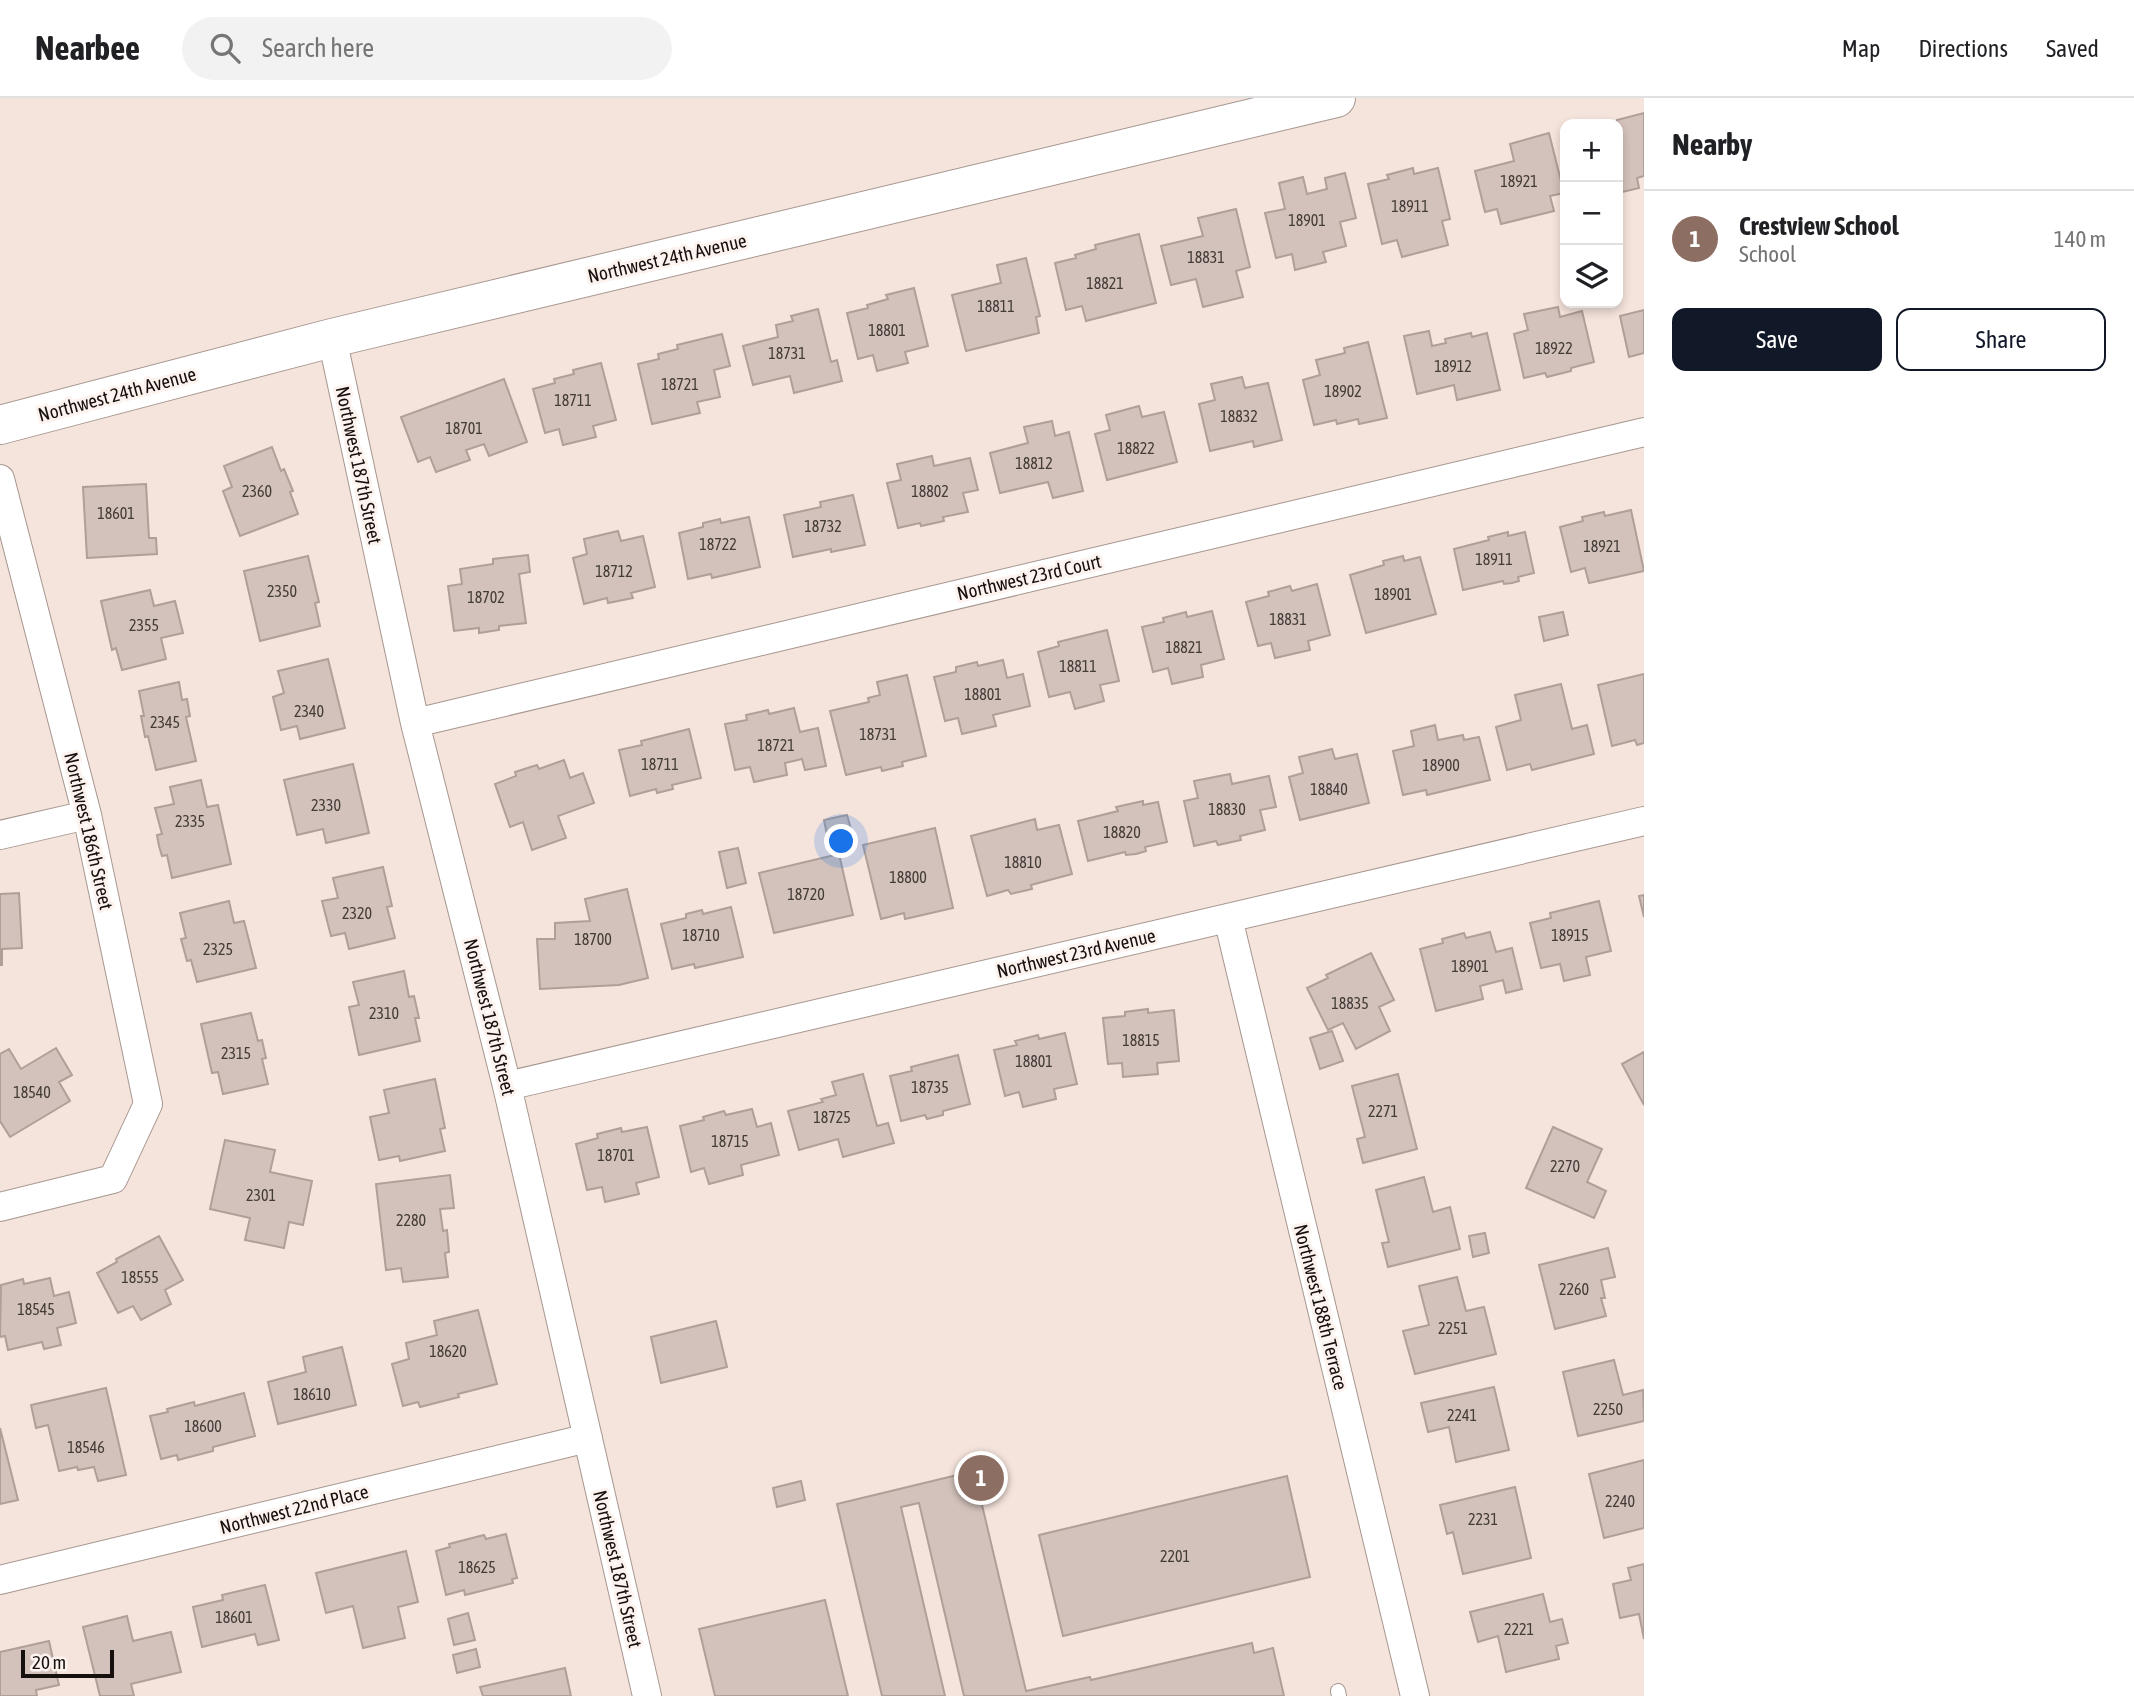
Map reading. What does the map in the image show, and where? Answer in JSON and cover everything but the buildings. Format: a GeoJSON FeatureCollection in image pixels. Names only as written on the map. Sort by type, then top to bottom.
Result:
{"type":"FeatureCollection","features":[{"type":"Feature","properties":{"kind":"street","name":"Northwest 24th Avenue"},"geometry":{"type":"LineString","coordinates":[[0,425],[332,338],[1336,98]]}},
{"type":"Feature","properties":{"kind":"street","name":"Northwest 187th Street"},"geometry":{"type":"LineString","coordinates":[[332,338],[415,723],[507,1086],[647,1696]]}},
{"type":"Feature","properties":{"kind":"street","name":"Northwest 23rd Court"},"geometry":{"type":"LineString","coordinates":[[415,723],[1644,432]]}},
{"type":"Feature","properties":{"kind":"street","name":"Northwest 186th Street"},"geometry":{"type":"LineString","coordinates":[[0,479],[87,815],[148,1104],[113,1179],[0,1207]]}},
{"type":"Feature","properties":{"kind":"street"},"geometry":{"type":"LineString","coordinates":[[0,835],[87,815]]}},
{"type":"Feature","properties":{"kind":"street","name":"Northwest 23rd Avenue"},"geometry":{"type":"LineString","coordinates":[[507,1086],[1644,821]]}},
{"type":"Feature","properties":{"kind":"street","name":"Northwest 188th Terrace"},"geometry":{"type":"LineString","coordinates":[[1228,918],[1415,1696]]}},
{"type":"Feature","properties":{"kind":"street","name":"Northwest 22nd Place"},"geometry":{"type":"LineString","coordinates":[[0,1580],[588,1438]]}},
{"type":"Feature","properties":{"kind":"place","name":"Crestview School"},"geometry":{"type":"Point","coordinates":[981,1478]}}]}
